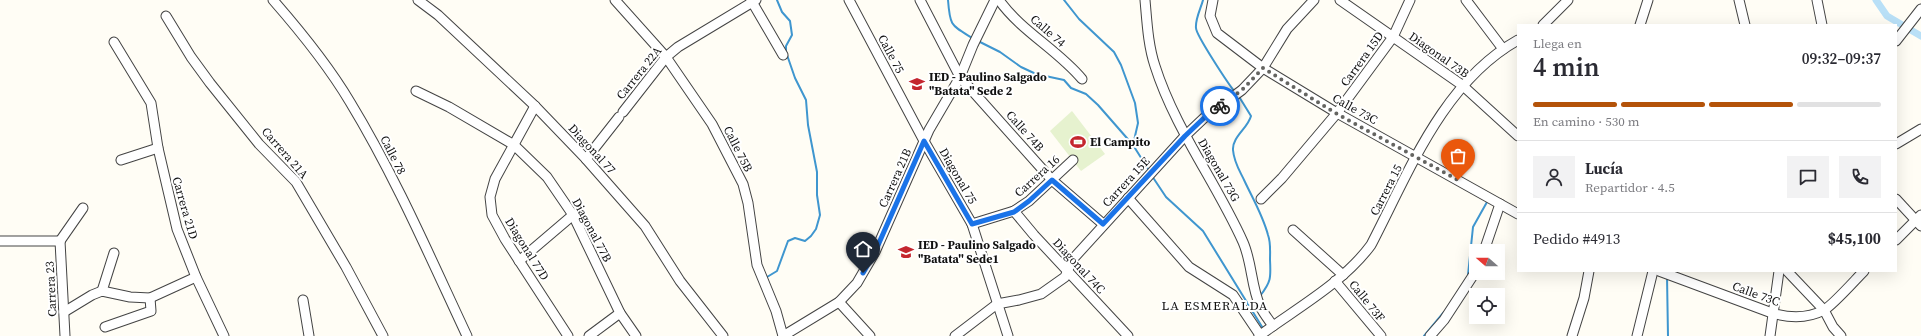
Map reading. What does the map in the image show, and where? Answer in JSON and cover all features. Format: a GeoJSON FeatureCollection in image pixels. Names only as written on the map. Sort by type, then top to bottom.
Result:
{"type":"FeatureCollection","features":[{"type":"Feature","properties":{"kind":"street","name":"Calle 78"},"geometry":{"type":"LineString","coordinates":[[273,0],[306,39],[350,102],[383,160],[467,336]]}},
{"type":"Feature","properties":{"kind":"street","name":"Diagonal 77"},"geometry":{"type":"LineString","coordinates":[[418,0],[438,15],[535,106],[586,159],[645,226],[680,281],[723,336]]}},
{"type":"Feature","properties":{"kind":"street","name":"Calle 75B"},"geometry":{"type":"LineString","coordinates":[[615,0],[666,57],[712,124],[743,184],[748,202],[757,265],[776,311],[783,336]]}},
{"type":"Feature","properties":{"kind":"street","name":"Calle 75"},"geometry":{"type":"LineString","coordinates":[[849,0],[924,141]]}},
{"type":"Feature","properties":{"kind":"street","name":"Calle 74B"},"geometry":{"type":"LineString","coordinates":[[920,0],[960,77],[1052,180],[1103,224]]}},
{"type":"Feature","properties":{"kind":"street","name":"Carrera 21B"},"geometry":{"type":"LineString","coordinates":[[783,336],[839,302],[857,284],[875,252],[936,116],[960,77],[975,41],[995,0]]}},
{"type":"Feature","properties":{"kind":"street","name":"Calle 74"},"geometry":{"type":"LineString","coordinates":[[999,0],[1008,12],[1073,68],[1082,79]]}},
{"type":"Feature","properties":{"kind":"street","name":"Diagonal 73G"},"geometry":{"type":"LineString","coordinates":[[1145,0],[1150,46],[1154,65],[1163,89],[1185,136],[1229,212],[1245,245],[1258,299],[1272,327]]}},
{"type":"Feature","properties":{"kind":"street","name":"Calle 73C"},"geometry":{"type":"LineString","coordinates":[[1213,0],[1210,16],[1218,33],[1263,68],[1337,114],[1517,213]]}},
{"type":"Feature","properties":{"kind":"street","name":"Carrera 15E"},"geometry":{"type":"LineString","coordinates":[[954,336],[997,304],[1041,294],[1065,277],[1072,260],[1103,224],[1185,136],[1204,118],[1241,91],[1263,68],[1287,29],[1314,0]]}},
{"type":"Feature","properties":{"kind":"street","name":"Diagonal 73B"},"geometry":{"type":"LineString","coordinates":[[1340,0],[1462,85],[1517,135]]}},
{"type":"Feature","properties":{"kind":"street","name":"Carrera 15D"},"geometry":{"type":"LineString","coordinates":[[1261,199],[1282,178],[1337,114],[1393,37],[1410,0]]}},
{"type":"Feature","properties":{"kind":"street"},"geometry":{"type":"LineString","coordinates":[[1466,0],[1503,49]]}},
{"type":"Feature","properties":{"kind":"street"},"geometry":{"type":"LineString","coordinates":[[1544,24],[1568,0]]}},
{"type":"Feature","properties":{"kind":"street"},"geometry":{"type":"LineString","coordinates":[[1640,24],[1648,0]]}},
{"type":"Feature","properties":{"kind":"street"},"geometry":{"type":"LineString","coordinates":[[1739,0],[1745,24]]}},
{"type":"Feature","properties":{"kind":"street"},"geometry":{"type":"LineString","coordinates":[[1817,0],[1822,24]]}},
{"type":"Feature","properties":{"kind":"street","name":"Carrera 22A"},"geometry":{"type":"LineString","coordinates":[[586,159],[666,57],[678,46],[753,1]]}},
{"type":"Feature","properties":{"kind":"street"},"geometry":{"type":"LineString","coordinates":[[753,1],[783,55]]}},
{"type":"Feature","properties":{"kind":"street"},"geometry":{"type":"LineString","coordinates":[[1897,40],[1921,9]]}},
{"type":"Feature","properties":{"kind":"street","name":"Carrera 21A"},"geometry":{"type":"LineString","coordinates":[[166,16],[191,57],[210,83],[259,144],[296,182],[346,267],[383,336]]}},
{"type":"Feature","properties":{"kind":"street","name":"Carrera 15"},"geometry":{"type":"LineString","coordinates":[[1260,335],[1343,275],[1362,257],[1371,245],[1417,157],[1448,104],[1462,85],[1488,60],[1517,41]]}},
{"type":"Feature","properties":{"kind":"street","name":"Carrera 21D"},"geometry":{"type":"LineString","coordinates":[[114,42],[151,103],[158,148],[176,228],[196,277],[224,336]]}},
{"type":"Feature","properties":{"kind":"street","name":"Diagonal 77B"},"geometry":{"type":"LineString","coordinates":[[416,91],[449,107],[514,145],[547,177],[573,215],[620,313],[636,336]]}},
{"type":"Feature","properties":{"kind":"street","name":"Diagonal 77D"},"geometry":{"type":"LineString","coordinates":[[535,106],[495,179],[490,197],[492,215],[505,239],[568,336]]}},
{"type":"Feature","properties":{"kind":"street"},"geometry":{"type":"LineString","coordinates":[[1897,143],[1921,129]]}},
{"type":"Feature","properties":{"kind":"street","name":"Diagonal 75"},"geometry":{"type":"LineString","coordinates":[[924,141],[972,224],[1008,336]]}},
{"type":"Feature","properties":{"kind":"street"},"geometry":{"type":"LineString","coordinates":[[120,160],[158,148]]}},
{"type":"Feature","properties":{"kind":"street","name":"Carrera 16"},"geometry":{"type":"LineString","coordinates":[[972,224],[1014,212],[1029,201],[1073,160]]}},
{"type":"Feature","properties":{"kind":"street"},"geometry":{"type":"LineString","coordinates":[[1128,198],[1190,267],[1233,296],[1260,335]]}},
{"type":"Feature","properties":{"kind":"street"},"geometry":{"type":"LineString","coordinates":[[1897,200],[1919,221],[1897,239]]}},
{"type":"Feature","properties":{"kind":"street"},"geometry":{"type":"LineString","coordinates":[[1486,244],[1500,204]]}},
{"type":"Feature","properties":{"kind":"street"},"geometry":{"type":"LineString","coordinates":[[0,241],[60,241],[83,208]]}},
{"type":"Feature","properties":{"kind":"street","name":"Diagonal 74C"},"geometry":{"type":"LineString","coordinates":[[1014,212],[1126,335]]}},
{"type":"Feature","properties":{"kind":"street"},"geometry":{"type":"LineString","coordinates":[[519,261],[573,215]]}},
{"type":"Feature","properties":{"kind":"street","name":"Calle 73F"},"geometry":{"type":"LineString","coordinates":[[1293,230],[1343,275]]}},
{"type":"Feature","properties":{"kind":"street","name":"Carrera 23"},"geometry":{"type":"LineString","coordinates":[[60,241],[65,336]]}},
{"type":"Feature","properties":{"kind":"street"},"geometry":{"type":"LineString","coordinates":[[102,291],[114,254]]}},
{"type":"Feature","properties":{"kind":"street"},"geometry":{"type":"LineString","coordinates":[[1572,336],[1584,298],[1589,272]]}},
{"type":"Feature","properties":{"kind":"street"},"geometry":{"type":"LineString","coordinates":[[1637,336],[1653,272]]}},
{"type":"Feature","properties":{"kind":"street"},"geometry":{"type":"LineString","coordinates":[[1770,336],[1779,272]]}},
{"type":"Feature","properties":{"kind":"street"},"geometry":{"type":"LineString","coordinates":[[1788,272],[1824,310],[1834,332],[1841,336]]}},
{"type":"Feature","properties":{"kind":"street"},"geometry":{"type":"LineString","coordinates":[[1824,310],[1863,272]]}},
{"type":"Feature","properties":{"kind":"street","name":"Calle 73C"},"geometry":{"type":"LineString","coordinates":[[1664,273],[1772,313],[1787,317],[1799,317],[1824,310]]}},
{"type":"Feature","properties":{"kind":"street"},"geometry":{"type":"LineString","coordinates":[[64,312],[92,295],[102,291],[130,297],[150,298],[196,277]]}},
{"type":"Feature","properties":{"kind":"street"},"geometry":{"type":"LineString","coordinates":[[1430,336],[1444,320],[1470,280]]}},
{"type":"Feature","properties":{"kind":"street","name":"Calle 73F"},"geometry":{"type":"LineString","coordinates":[[1335,281],[1381,336]]}},
{"type":"Feature","properties":{"kind":"street"},"geometry":{"type":"LineString","coordinates":[[105,327],[151,311],[150,298]]}},
{"type":"Feature","properties":{"kind":"street"},"geometry":{"type":"LineString","coordinates":[[303,300],[309,336]]}},
{"type":"Feature","properties":{"kind":"street"},"geometry":{"type":"LineString","coordinates":[[839,302],[870,336]]}},
{"type":"Feature","properties":{"kind":"street"},"geometry":{"type":"LineString","coordinates":[[590,336],[620,313]]}},
{"type":"Feature","properties":{"kind":"green space","name":"El Campito"},"geometry":{"type":"Polygon","coordinates":[[[1072,111],[1105,154],[1081,171],[1050,131],[1072,111]]]}},
{"type":"Feature","properties":{"kind":"waterway"},"geometry":{"type":"LineString","coordinates":[[767,277],[777,271],[788,241],[795,238],[805,241],[816,229],[820,215],[817,195],[817,172],[808,125],[806,100],[795,78],[786,52],[786,46],[792,35],[790,21],[782,12],[777,0]]}},
{"type":"Feature","properties":{"kind":"waterway"},"geometry":{"type":"LineString","coordinates":[[948,0],[951,21],[956,28],[974,39]]}},
{"type":"Feature","properties":{"kind":"waterway"},"geometry":{"type":"LineString","coordinates":[[1064,0],[1079,19],[1114,52],[1121,65],[1135,103],[1138,123],[1133,145]]}},
{"type":"Feature","properties":{"kind":"waterway"},"geometry":{"type":"LineString","coordinates":[[1203,0],[1196,21],[1197,32],[1213,60],[1235,92]]}},
{"type":"Feature","properties":{"kind":"waterway"},"geometry":{"type":"LineString","coordinates":[[1876,0],[1887,16],[1921,36]]}},
{"type":"Feature","properties":{"kind":"waterway"},"geometry":{"type":"LineString","coordinates":[[978,41],[1000,52],[1021,67],[1036,74],[1064,80],[1071,88],[1086,94],[1098,105],[1133,145],[1150,172]]}},
{"type":"Feature","properties":{"kind":"waterway"},"geometry":{"type":"LineString","coordinates":[[1238,95],[1251,116],[1247,125],[1237,137],[1233,145],[1234,155],[1238,167],[1258,208],[1270,244],[1270,280],[1260,296]]}},
{"type":"Feature","properties":{"kind":"waterway"},"geometry":{"type":"LineString","coordinates":[[1152,176],[1166,197],[1203,231],[1264,330]]}},
{"type":"Feature","properties":{"kind":"waterway"},"geometry":{"type":"LineString","coordinates":[[1468,275],[1473,227],[1487,202]]}},
{"type":"Feature","properties":{"kind":"waterway"},"geometry":{"type":"LineString","coordinates":[[1667,276],[1668,336]]}},
{"type":"Feature","properties":{"kind":"waterway"},"geometry":{"type":"LineString","coordinates":[[1250,308],[1256,301]]}},
{"type":"Feature","properties":{"kind":"waterway"},"geometry":{"type":"LineString","coordinates":[[1424,336],[1444,312]]}},
{"type":"Feature","properties":{"kind":"way so far"},"geometry":{"type":"LineString","coordinates":[[1220,106],[1242,90],[1263,68],[1337,114],[1458,180]]}},
{"type":"Feature","properties":{"kind":"place","name":"IED - Paulino Salgado \"Batata\" Sede 2"},"geometry":{"type":"Point","coordinates":[917,84]}},
{"type":"Feature","properties":{"kind":"place","name":"El Campito"},"geometry":{"type":"Point","coordinates":[1078,142]}},
{"type":"Feature","properties":{"kind":"place","name":"IED - Paulino Salgado \"Batata'' Sede1"},"geometry":{"type":"Point","coordinates":[906,252]}},
{"type":"Feature","properties":{"kind":"district","name":"LA ESMERALDA"},"geometry":{"type":"Point","coordinates":[1215,305]}},
{"type":"Feature","properties":{"kind":"route"},"geometry":{"type":"LineString","coordinates":[[863,273],[875,252],[924,141],[972,224],[1014,212],[1029,201],[1052,180],[1103,224],[1185,136],[1204,118],[1220,106]]}}]}
